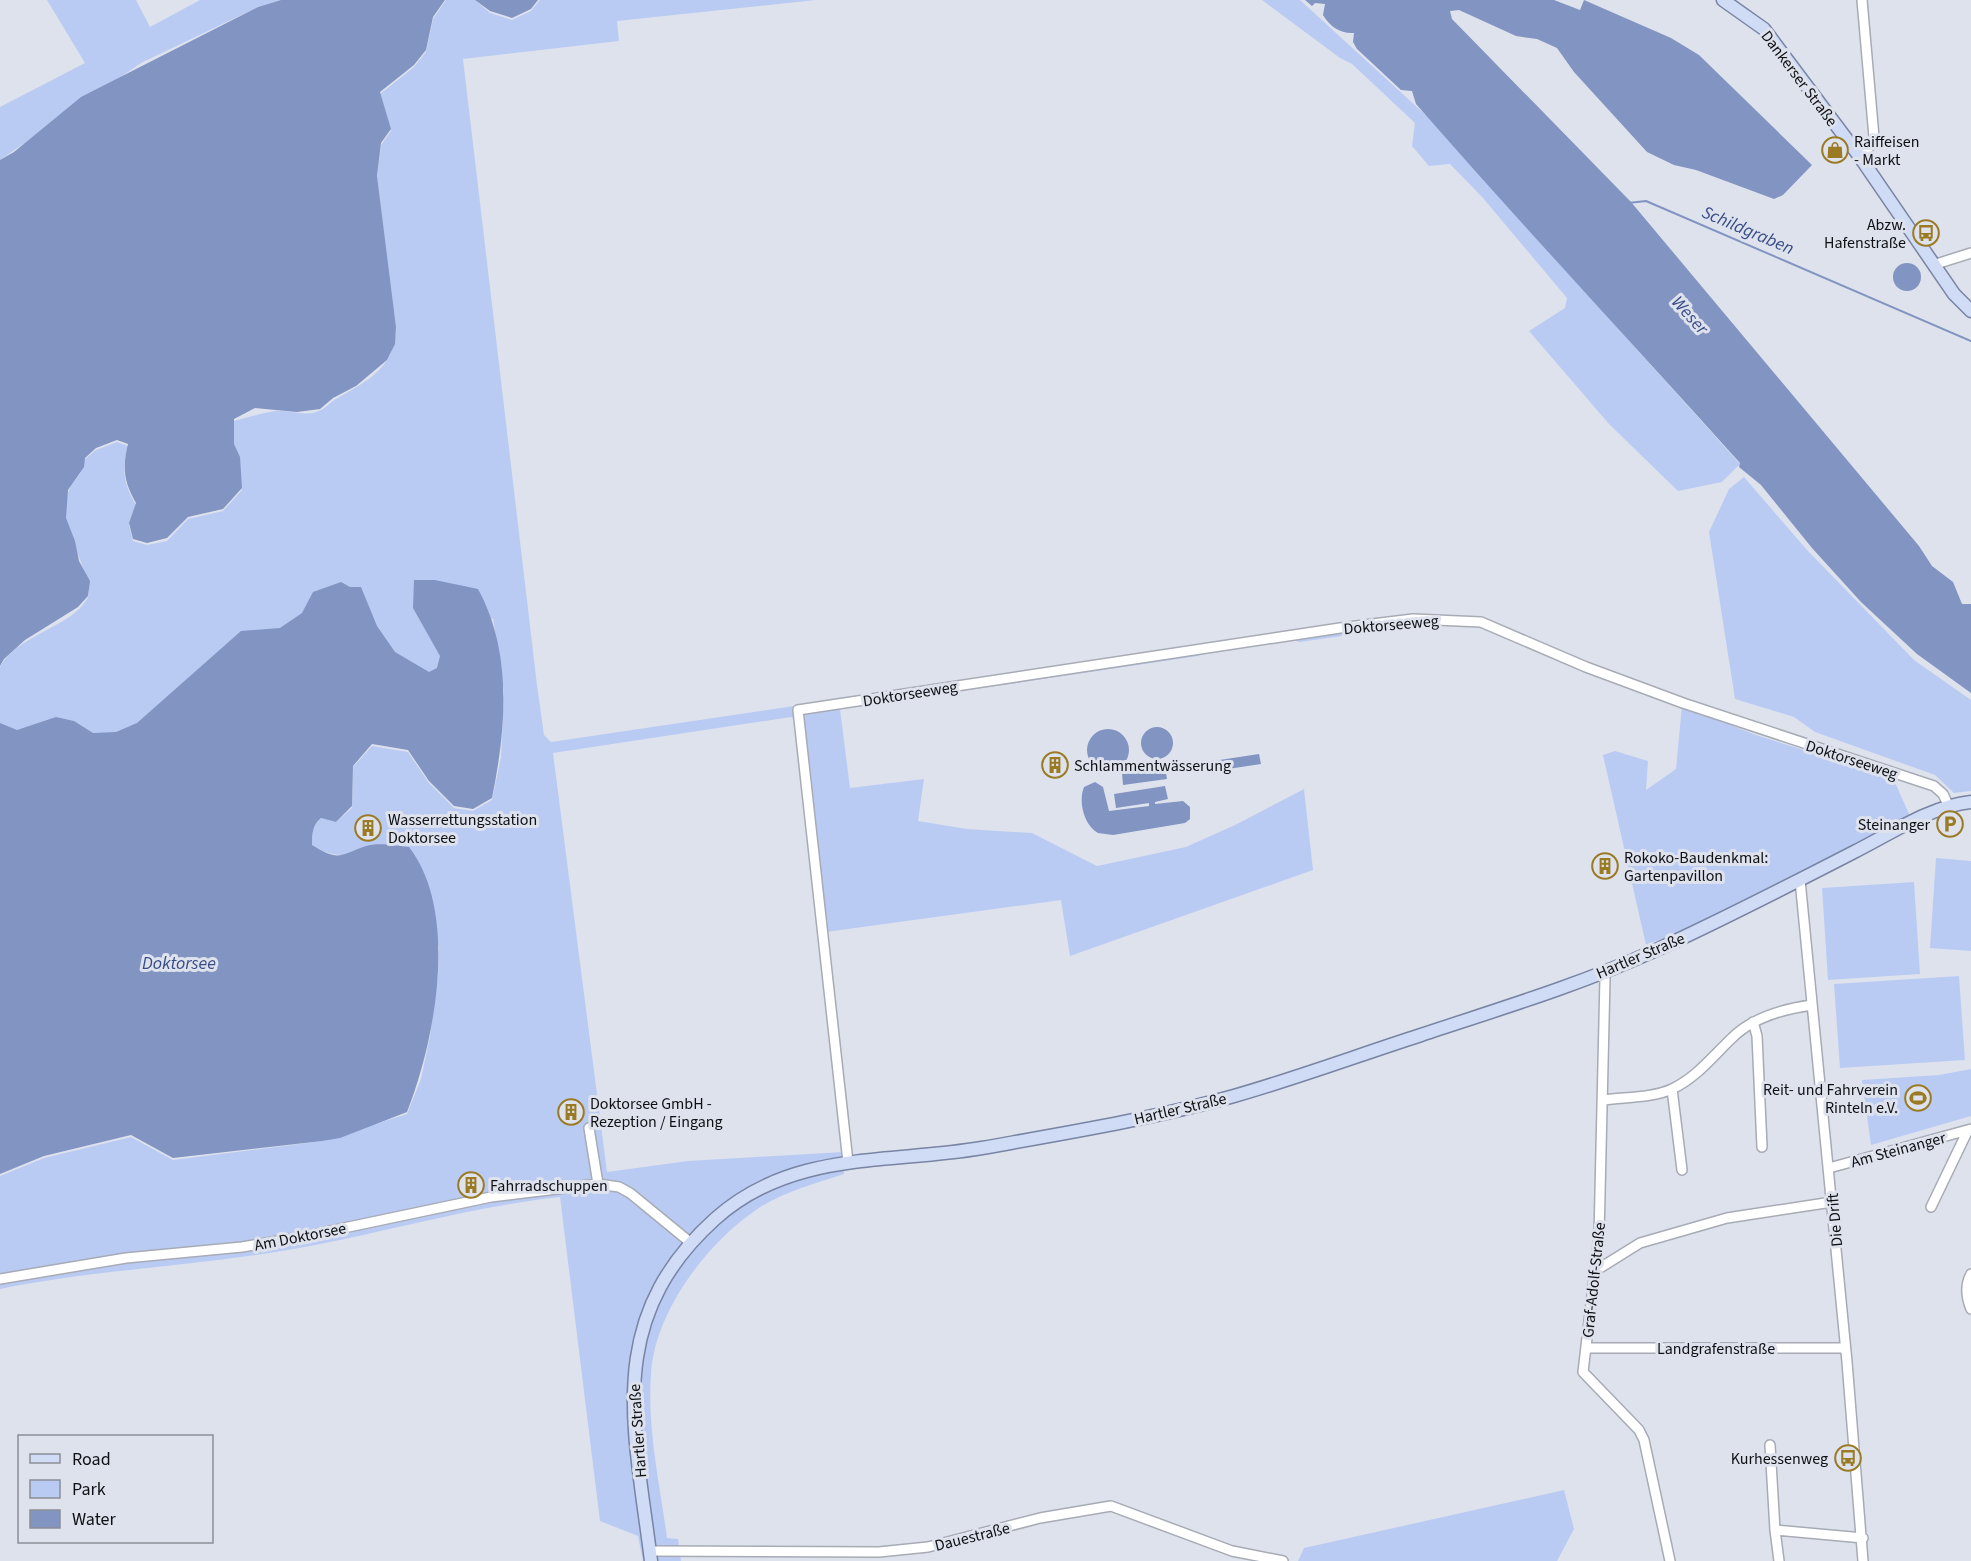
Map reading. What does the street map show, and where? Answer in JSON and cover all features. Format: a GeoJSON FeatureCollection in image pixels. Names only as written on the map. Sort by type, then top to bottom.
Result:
{"type":"FeatureCollection","features":[{"type":"Feature","properties":{"kind":"main road","name":"Dankerser Straße"},"geometry":{"type":"LineString","coordinates":[[1723,0],[1764,29],[1860,157],[1954,294],[1971,311]]}},
{"type":"Feature","properties":{"kind":"main road","name":"Hartler Straße"},"geometry":{"type":"LineString","coordinates":[[651,1556],[632,1401],[637,1350],[653,1302],[675,1263],[717,1217],[751,1192],[795,1172],[848,1162],[981,1148],[1210,1102],[1523,1002],[1603,972],[1704,928],[1949,807],[1971,802]]}},
{"type":"Feature","properties":{"kind":"street"},"geometry":{"type":"LineString","coordinates":[[1860,157],[1866,153],[1874,137],[1862,0]]}},
{"type":"Feature","properties":{"kind":"street"},"geometry":{"type":"LineString","coordinates":[[1933,265],[1971,253]]}},
{"type":"Feature","properties":{"kind":"street","name":"Doktorseeweg"},"geometry":{"type":"LineString","coordinates":[[848,1162],[798,710],[1340,628],[1389,621],[1436,618],[1481,622],[1581,665],[1683,703],[1934,786],[1942,794],[1949,807]]}},
{"type":"Feature","properties":{"kind":"street","name":"Die Drift"},"geometry":{"type":"LineString","coordinates":[[1800,880],[1829,1168],[1863,1538],[1863,1561]]}},
{"type":"Feature","properties":{"kind":"street","name":"Graf-Adolf-Straße"},"geometry":{"type":"LineString","coordinates":[[1603,972],[1605,978],[1604,1100],[1601,1201],[1583,1372],[1639,1430],[1644,1440],[1670,1561]]}},
{"type":"Feature","properties":{"kind":"street"},"geometry":{"type":"LineString","coordinates":[[1604,1100],[1651,1095],[1672,1089],[1692,1076],[1733,1036],[1753,1022],[1785,1009],[1812,1005]]}},
{"type":"Feature","properties":{"kind":"street"},"geometry":{"type":"LineString","coordinates":[[1753,1022],[1757,1036],[1762,1147]]}},
{"type":"Feature","properties":{"kind":"street"},"geometry":{"type":"LineString","coordinates":[[1672,1089],[1682,1170]]}},
{"type":"Feature","properties":{"kind":"street"},"geometry":{"type":"LineString","coordinates":[[589,1128],[598,1184]]}},
{"type":"Feature","properties":{"kind":"street","name":"Am Steinanger"},"geometry":{"type":"LineString","coordinates":[[1829,1168],[1969,1130]]}},
{"type":"Feature","properties":{"kind":"street","name":"Am Steinanger"},"geometry":{"type":"LineString","coordinates":[[1931,1207],[1969,1130]]}},
{"type":"Feature","properties":{"kind":"street","name":"Am Doktorsee"},"geometry":{"type":"LineString","coordinates":[[0,1279],[126,1258],[266,1243],[491,1197],[598,1184],[619,1187],[630,1193],[691,1243]]}},
{"type":"Feature","properties":{"kind":"street"},"geometry":{"type":"LineString","coordinates":[[1595,1271],[1640,1244],[1716,1221],[1832,1202]]}},
{"type":"Feature","properties":{"kind":"street"},"geometry":{"type":"LineString","coordinates":[[1971,1274],[1968,1280],[1967,1299],[1971,1309]]}},
{"type":"Feature","properties":{"kind":"street","name":"Landgrafenstraße"},"geometry":{"type":"LineString","coordinates":[[1586,1348],[1845,1348]]}},
{"type":"Feature","properties":{"kind":"street"},"geometry":{"type":"LineString","coordinates":[[1770,1444],[1779,1561]]}},
{"type":"Feature","properties":{"kind":"street","name":"Dauestraße"},"geometry":{"type":"LineString","coordinates":[[651,1556],[879,1552],[928,1547],[1040,1518],[1111,1506],[1232,1551],[1283,1561]]}},
{"type":"Feature","properties":{"kind":"street"},"geometry":{"type":"LineString","coordinates":[[1775,1530],[1863,1538]]}},
{"type":"Feature","properties":{"kind":"green space"},"geometry":{"type":"Polygon","coordinates":[[[47,0],[136,0],[150,27],[200,0],[281,0],[258,7],[141,63],[0,160],[0,107],[85,63],[47,0]]]}},
{"type":"Feature","properties":{"kind":"green space"},"geometry":{"type":"Polygon","coordinates":[[[446,0],[475,0],[490,13],[512,20],[531,11],[540,0],[816,0],[617,21],[619,41],[463,59],[537,685],[544,735],[551,742],[1341,625],[1342,636],[1300,642],[1288,639],[1208,650],[1198,656],[840,709],[850,788],[924,779],[918,821],[967,829],[1032,833],[1097,866],[1186,847],[1235,825],[1304,789],[1313,870],[1070,956],[1061,900],[826,932],[805,727],[791,717],[553,753],[607,1172],[688,1161],[843,1152],[844,1174],[777,1198],[737,1224],[719,1241],[686,1282],[662,1328],[654,1352],[651,1375],[652,1436],[667,1538],[678,1539],[681,1561],[643,1561],[638,1536],[600,1521],[560,1197],[465,1212],[271,1253],[77,1276],[0,1289],[0,1176],[44,1158],[131,1137],[173,1160],[322,1141],[407,1114],[421,1079],[430,1036],[438,976],[439,946],[366,846],[346,855],[332,854],[312,845],[312,833],[321,818],[336,822],[352,808],[353,767],[372,746],[408,752],[429,783],[454,808],[473,811],[492,800],[501,757],[504,692],[493,618],[443,657],[441,671],[429,676],[302,615],[137,725],[116,734],[17,732],[0,725],[0,667],[19,647],[69,617],[87,599],[88,583],[68,529],[66,507],[68,493],[82,469],[84,460],[96,450],[117,442],[128,446],[124,470],[126,484],[136,505],[129,525],[133,541],[147,545],[167,541],[188,519],[223,511],[242,490],[234,446],[234,421],[275,411],[310,413],[323,409],[368,379],[384,364],[394,343],[396,329],[377,178],[381,145],[391,131],[380,94],[414,67],[426,52],[433,19],[446,0]]]}},
{"type":"Feature","properties":{"kind":"green space"},"geometry":{"type":"Polygon","coordinates":[[[1262,0],[1300,0],[1430,119],[1740,464],[1722,482],[1678,491],[1609,424],[1529,331],[1565,308],[1567,298],[1483,198],[1450,164],[1429,166],[1412,146],[1415,123],[1352,64],[1340,58],[1262,0]]]}},
{"type":"Feature","properties":{"kind":"green space"},"geometry":{"type":"Polygon","coordinates":[[[1744,477],[1807,550],[1914,660],[1971,700],[1971,791],[1954,793],[1935,775],[1815,732],[1794,717],[1735,699],[1709,532],[1729,489],[1744,477]]]}},
{"type":"Feature","properties":{"kind":"green space"},"geometry":{"type":"Polygon","coordinates":[[[1682,706],[1756,735],[1893,778],[1910,816],[1677,933],[1646,945],[1603,755],[1615,751],[1648,761],[1646,790],[1676,769],[1682,706]]]}},
{"type":"Feature","properties":{"kind":"green space"},"geometry":{"type":"Polygon","coordinates":[[[1936,858],[1971,861],[1971,951],[1930,948],[1936,858]]]}},
{"type":"Feature","properties":{"kind":"green space"},"geometry":{"type":"Polygon","coordinates":[[[1914,882],[1920,974],[1828,980],[1822,888],[1914,882]]]}},
{"type":"Feature","properties":{"kind":"green space"},"geometry":{"type":"Polygon","coordinates":[[[1959,976],[1965,1060],[1840,1068],[1834,984],[1959,976]]]}},
{"type":"Feature","properties":{"kind":"green space","name":"Reit- und Fahrverein Rinteln e.V."},"geometry":{"type":"Polygon","coordinates":[[[1971,1069],[1971,1116],[1871,1145],[1862,1080],[1939,1075],[1971,1069]]]}},
{"type":"Feature","properties":{"kind":"green space"},"geometry":{"type":"Polygon","coordinates":[[[1564,1490],[1574,1529],[1557,1561],[1298,1561],[1304,1548],[1564,1490]]]}},
{"type":"Feature","properties":{"kind":"water"},"geometry":{"type":"Polygon","coordinates":[[[281,0],[445,0],[433,17],[426,50],[414,65],[380,92],[391,129],[381,143],[377,176],[396,327],[395,344],[387,360],[356,386],[333,398],[320,409],[297,412],[255,408],[234,419],[234,444],[240,457],[242,488],[223,509],[188,517],[167,538],[147,543],[133,539],[129,523],[136,503],[125,475],[128,444],[117,440],[96,448],[85,458],[84,467],[68,490],[66,518],[75,541],[79,561],[90,581],[88,596],[78,607],[25,640],[4,659],[0,666],[0,160],[14,152],[81,97],[258,7],[281,0]]]}},
{"type":"Feature","properties":{"kind":"water"},"geometry":{"type":"Polygon","coordinates":[[[475,0],[538,0],[531,9],[512,18],[490,11],[475,0]]]}},
{"type":"Feature","properties":{"kind":"water","name":"Weser"},"geometry":{"type":"Polygon","coordinates":[[[1305,0],[1554,0],[1580,10],[1584,0],[1671,38],[1699,55],[1812,165],[1783,195],[1774,199],[1696,170],[1674,165],[1647,152],[1574,72],[1557,48],[1537,39],[1516,36],[1459,10],[1450,11],[1452,19],[1631,202],[1919,546],[1932,566],[1953,582],[1962,604],[1971,604],[1971,693],[1917,654],[1861,602],[1812,548],[1761,485],[1739,467],[1740,463],[1416,104],[1412,91],[1401,90],[1357,49],[1353,42],[1354,33],[1340,31],[1329,23],[1323,15],[1325,4],[1315,3],[1312,6],[1305,0]]]}},
{"type":"Feature","properties":{"kind":"water"},"geometry":{"type":"Polygon","coordinates":[[[1907,263],[1917,267],[1921,277],[1917,287],[1907,291],[1897,287],[1893,277],[1897,267],[1907,263]]]}},
{"type":"Feature","properties":{"kind":"water","name":"Doktorsee"},"geometry":{"type":"Polygon","coordinates":[[[414,580],[435,580],[478,589],[489,614],[502,665],[503,692],[501,745],[492,798],[473,809],[454,806],[429,781],[408,750],[372,744],[353,766],[352,806],[336,822],[321,818],[312,834],[312,845],[334,855],[345,854],[371,845],[409,847],[425,874],[434,906],[438,941],[438,978],[426,1050],[407,1112],[340,1138],[173,1158],[131,1135],[44,1156],[0,1174],[0,723],[17,730],[56,717],[74,721],[93,733],[116,732],[137,723],[241,631],[280,628],[302,613],[313,592],[341,582],[350,587],[361,587],[377,626],[395,652],[429,672],[437,668],[440,656],[413,608],[414,580]]]}},
{"type":"Feature","properties":{"kind":"water"},"geometry":{"type":"Polygon","coordinates":[[[1157,727],[1168,732],[1173,743],[1168,754],[1157,759],[1146,754],[1141,743],[1146,732],[1157,727]]]}},
{"type":"Feature","properties":{"kind":"water"},"geometry":{"type":"Polygon","coordinates":[[[1108,729],[1116,730],[1123,735],[1128,742],[1128,758],[1123,765],[1116,770],[1108,771],[1100,770],[1093,765],[1088,758],[1087,750],[1088,742],[1093,735],[1100,730],[1108,729]]]}},
{"type":"Feature","properties":{"kind":"water"},"geometry":{"type":"Polygon","coordinates":[[[1259,754],[1261,764],[1201,773],[1200,763],[1259,754]]]}},
{"type":"Feature","properties":{"kind":"water"},"geometry":{"type":"Polygon","coordinates":[[[1165,767],[1167,779],[1123,785],[1122,773],[1165,767]]]}},
{"type":"Feature","properties":{"kind":"water"},"geometry":{"type":"Polygon","coordinates":[[[1095,782],[1103,787],[1109,811],[1149,806],[1149,803],[1116,808],[1114,794],[1165,786],[1168,799],[1155,802],[1155,804],[1183,801],[1190,807],[1190,819],[1185,823],[1113,835],[1098,833],[1089,825],[1082,806],[1084,787],[1095,782]]]}},
{"type":"Feature","properties":{"kind":"waterway","name":"Schildgraben"},"geometry":{"type":"LineString","coordinates":[[1628,203],[1646,201],[1971,341]]}},
{"type":"Feature","properties":{"kind":"place","name":"Raiffeisen - Markt"},"geometry":{"type":"Point","coordinates":[1835,150]}},
{"type":"Feature","properties":{"kind":"place","name":"Abzw. Hafenstraße"},"geometry":{"type":"Point","coordinates":[1926,233]}},
{"type":"Feature","properties":{"kind":"place","name":"Schlammentwässerung"},"geometry":{"type":"Point","coordinates":[1055,765]}},
{"type":"Feature","properties":{"kind":"place","name":"Steinanger"},"geometry":{"type":"Point","coordinates":[1950,824]}},
{"type":"Feature","properties":{"kind":"place","name":"Wasserrettungsstation Doktorsee"},"geometry":{"type":"Point","coordinates":[368,828]}},
{"type":"Feature","properties":{"kind":"place","name":"Rokoko-Baudenkmal: Gartenpavillon"},"geometry":{"type":"Point","coordinates":[1605,866]}},
{"type":"Feature","properties":{"kind":"place","name":"Reit- und Fahrverein Rinteln e.V."},"geometry":{"type":"Point","coordinates":[1918,1098]}},
{"type":"Feature","properties":{"kind":"place","name":"Doktorsee GmbH - Rezeption / Eingang"},"geometry":{"type":"Point","coordinates":[571,1112]}},
{"type":"Feature","properties":{"kind":"place","name":"Fahrradschuppen"},"geometry":{"type":"Point","coordinates":[471,1185]}},
{"type":"Feature","properties":{"kind":"place","name":"Kurhessenweg"},"geometry":{"type":"Point","coordinates":[1848,1458]}}]}
